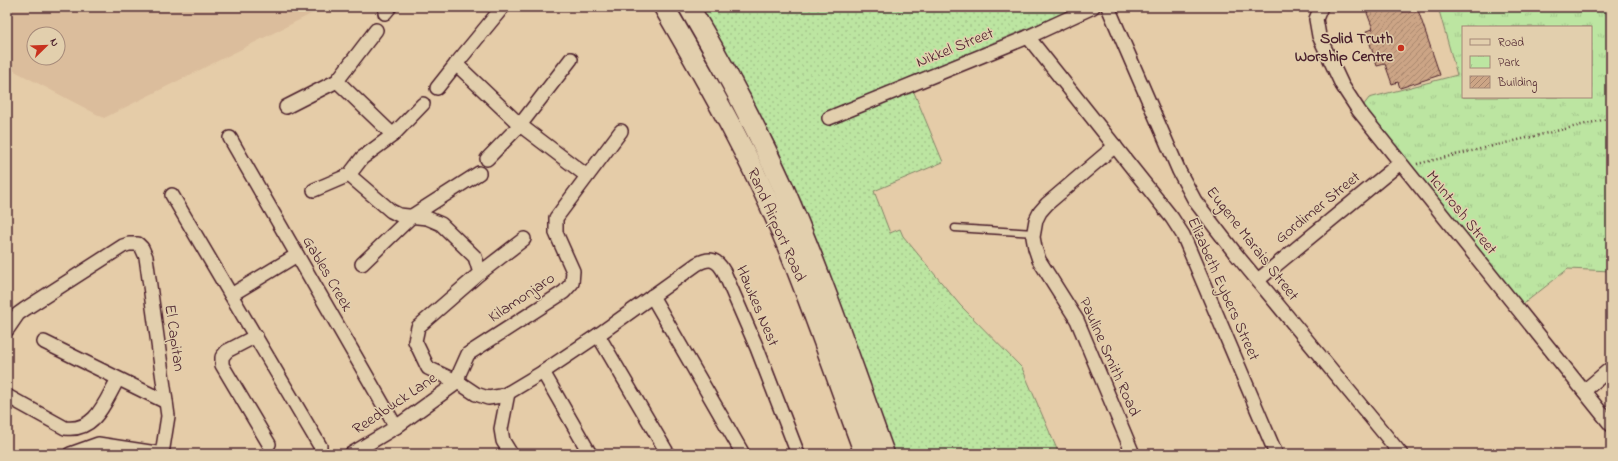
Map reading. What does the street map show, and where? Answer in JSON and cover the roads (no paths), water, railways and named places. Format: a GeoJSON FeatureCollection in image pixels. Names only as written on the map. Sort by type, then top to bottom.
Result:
{"type":"FeatureCollection","features":[{"type":"Feature","properties":{"kind":"main road","name":"Rand Airport Road"},"geometry":{"type":"LineString","coordinates":[[664,7],[700,68],[735,134],[790,252],[865,454]]}},
{"type":"Feature","properties":{"kind":"main road","name":"Rand Airport Road"},"geometry":{"type":"LineString","coordinates":[[689,7],[711,44],[756,130],[783,189],[827,295],[884,454]]}},
{"type":"Feature","properties":{"kind":"street"},"geometry":{"type":"LineString","coordinates":[[437,88],[502,7]]}},
{"type":"Feature","properties":{"kind":"street","name":"Nikkel Street"},"geometry":{"type":"LineString","coordinates":[[829,118],[1028,37],[1093,7]]}},
{"type":"Feature","properties":{"kind":"street","name":"Eugene Marais Street"},"geometry":{"type":"LineString","coordinates":[[1108,7],[1189,191],[1212,224],[1401,454]]}},
{"type":"Feature","properties":{"kind":"street","name":"McIntosh Street"},"geometry":{"type":"LineString","coordinates":[[1321,7],[1316,19],[1317,29],[1335,72],[1359,111],[1611,424]]}},
{"type":"Feature","properties":{"kind":"street"},"geometry":{"type":"LineString","coordinates":[[286,107],[337,81],[376,30]]}},
{"type":"Feature","properties":{"kind":"street","name":"Elizabeth Eybers Street"},"geometry":{"type":"LineString","coordinates":[[1028,37],[1172,218],[1183,235],[1276,454]]}},
{"type":"Feature","properties":{"kind":"street"},"geometry":{"type":"LineString","coordinates":[[487,159],[520,124],[571,59]]}},
{"type":"Feature","properties":{"kind":"street"},"geometry":{"type":"LineString","coordinates":[[456,64],[520,124],[587,176]]}},
{"type":"Feature","properties":{"kind":"street"},"geometry":{"type":"LineString","coordinates":[[337,81],[393,135]]}},
{"type":"Feature","properties":{"kind":"street"},"geometry":{"type":"LineString","coordinates":[[314,190],[349,175],[362,158],[393,135],[423,104]]}},
{"type":"Feature","properties":{"kind":"street","name":"Kilamonjaro"},"geometry":{"type":"LineString","coordinates":[[458,382],[459,374],[468,354],[564,292],[572,283],[573,271],[556,232],[556,218],[621,131]]}},
{"type":"Feature","properties":{"kind":"street","name":"Gables Creek"},"geometry":{"type":"LineString","coordinates":[[230,138],[396,427]]}},
{"type":"Feature","properties":{"kind":"street","name":"Pauline Smith Road"},"geometry":{"type":"LineString","coordinates":[[1115,146],[1047,204],[1040,212],[1036,220],[1034,248],[1039,260],[1077,320],[1133,454]]}},
{"type":"Feature","properties":{"kind":"street","name":"Gordimer Street"},"geometry":{"type":"LineString","coordinates":[[1258,280],[1402,165]]}},
{"type":"Feature","properties":{"kind":"street"},"geometry":{"type":"LineString","coordinates":[[362,264],[412,216],[479,173]]}},
{"type":"Feature","properties":{"kind":"street"},"geometry":{"type":"LineString","coordinates":[[349,175],[391,211],[399,215],[427,218],[441,224],[474,257],[480,273]]}},
{"type":"Feature","properties":{"kind":"street"},"geometry":{"type":"LineString","coordinates":[[172,195],[320,446]]}},
{"type":"Feature","properties":{"kind":"street","name":"Hawkes Nest"},"geometry":{"type":"LineString","coordinates":[[524,239],[480,273],[418,327],[415,341],[428,368],[458,382],[476,394],[488,398],[501,396],[543,372],[704,260],[711,260],[719,263],[724,272],[757,348],[798,454]]}},
{"type":"Feature","properties":{"kind":"street","name":"El Capitan"},"geometry":{"type":"LineString","coordinates":[[7,330],[25,309],[124,246],[129,244],[138,244],[142,248],[146,257],[168,416],[163,454]]}},
{"type":"Feature","properties":{"kind":"street"},"geometry":{"type":"LineString","coordinates":[[231,295],[297,255]]}},
{"type":"Feature","properties":{"kind":"street"},"geometry":{"type":"LineString","coordinates":[[652,296],[743,454]]}},
{"type":"Feature","properties":{"kind":"street"},"geometry":{"type":"LineString","coordinates":[[598,335],[668,454]]}},
{"type":"Feature","properties":{"kind":"street"},"geometry":{"type":"LineString","coordinates":[[256,336],[228,352],[222,358],[222,365],[269,444]]}},
{"type":"Feature","properties":{"kind":"street"},"geometry":{"type":"LineString","coordinates":[[44,342],[166,402]]}},
{"type":"Feature","properties":{"kind":"street"},"geometry":{"type":"LineString","coordinates":[[1584,391],[1611,368]]}},
{"type":"Feature","properties":{"kind":"street"},"geometry":{"type":"LineString","coordinates":[[543,372],[590,454]]}},
{"type":"Feature","properties":{"kind":"street"},"geometry":{"type":"LineString","coordinates":[[7,396],[60,426],[74,429],[83,427],[96,418],[118,379]]}},
{"type":"Feature","properties":{"kind":"street","name":"Reedbuck Lane"},"geometry":{"type":"LineString","coordinates":[[351,454],[396,427],[458,382]]}},
{"type":"Feature","properties":{"kind":"street"},"geometry":{"type":"LineString","coordinates":[[508,393],[500,429],[503,441],[511,454]]}},
{"type":"Feature","properties":{"kind":"street"},"geometry":{"type":"LineString","coordinates":[[70,454],[98,444],[163,454]]}},
{"type":"Feature","properties":{"kind":"lane"},"geometry":{"type":"LineString","coordinates":[[954,228],[1034,233]]}},
{"type":"Feature","properties":{"kind":"place","name":"Solid Truth Worship Centre"},"geometry":{"type":"Point","coordinates":[1401,48]}}]}
